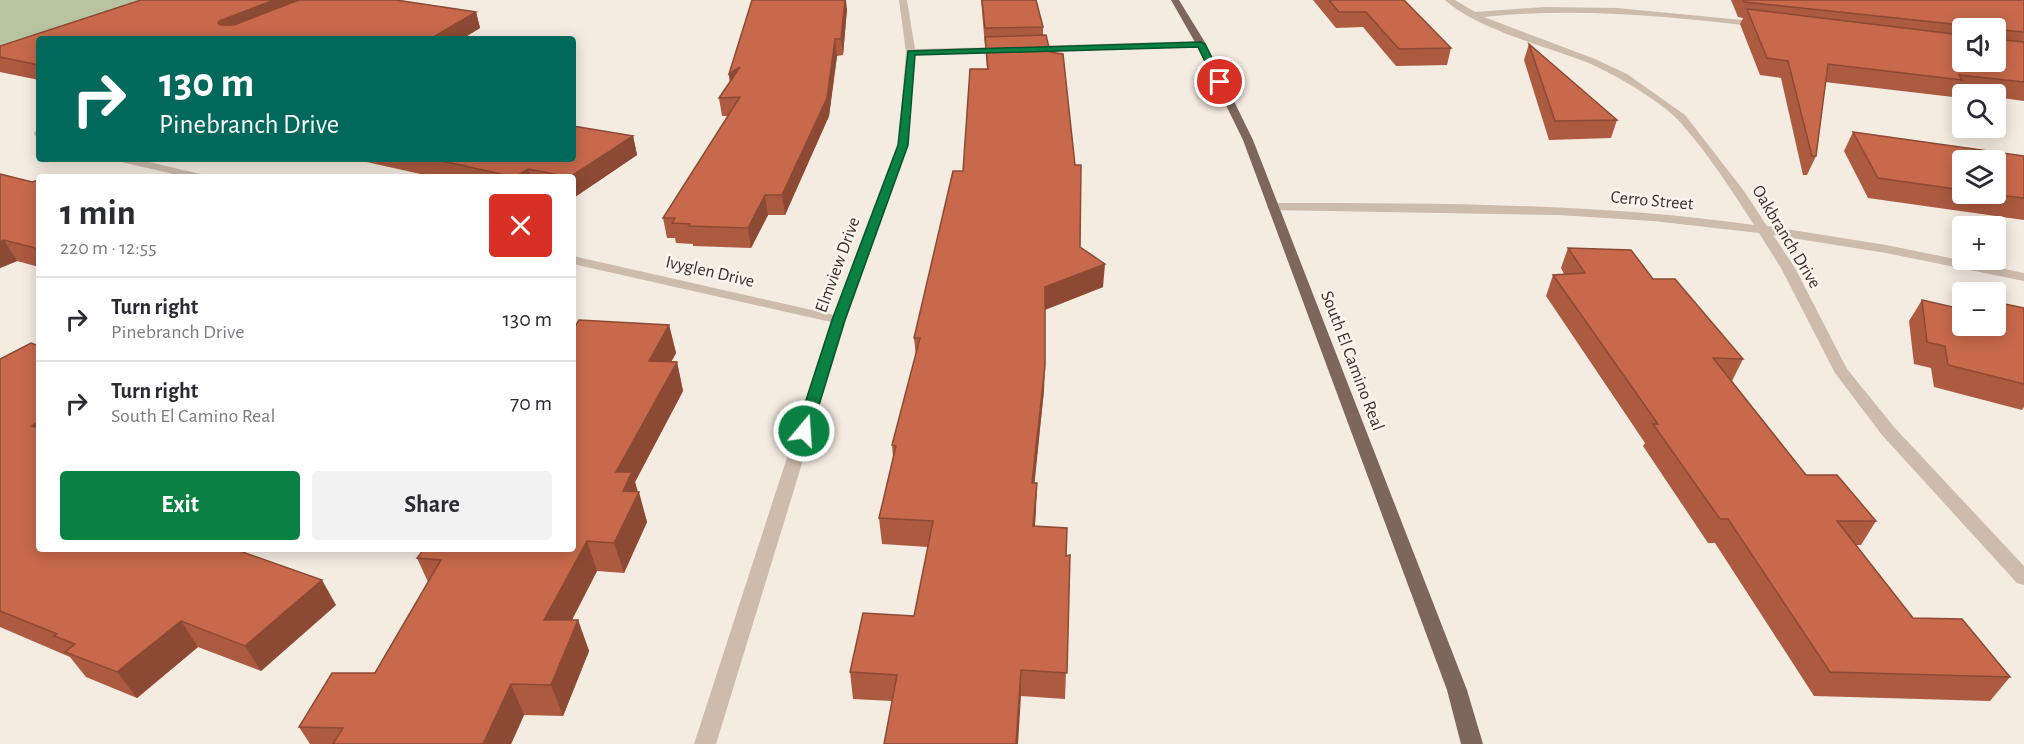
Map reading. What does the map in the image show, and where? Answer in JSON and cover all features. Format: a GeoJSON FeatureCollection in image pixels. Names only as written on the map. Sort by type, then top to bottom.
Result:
{"type":"FeatureCollection","features":[{"type":"Feature","properties":{"kind":"main road","name":"South El Camino Real"},"geometry":{"type":"LineString","coordinates":[[1175,0],[1201,44],[1248,140],[1457,690],[1472,744]]}},
{"type":"Feature","properties":{"kind":"street","name":"Elmview Drive"},"geometry":{"type":"LineString","coordinates":[[705,744],[839,320],[903,145],[911,52],[903,0]]}},
{"type":"Feature","properties":{"kind":"street","name":"Oakbranch Drive"},"geometry":{"type":"LineString","coordinates":[[1449,0],[1473,15],[1522,36],[1592,61],[1624,76],[1681,117],[1740,194],[1788,268],[1840,370],[1888,431],[2024,578]]}},
{"type":"Feature","properties":{"kind":"street"},"geometry":{"type":"LineString","coordinates":[[1473,15],[1518,9],[1596,9],[1775,25]]}},
{"type":"Feature","properties":{"kind":"street"},"geometry":{"type":"LineString","coordinates":[[911,52],[1201,44]]}},
{"type":"Feature","properties":{"kind":"street"},"geometry":{"type":"LineString","coordinates":[[134,162],[188,174]]}},
{"type":"Feature","properties":{"kind":"street","name":"Cerro Street"},"geometry":{"type":"LineString","coordinates":[[1273,207],[1553,211],[1654,218],[1764,230],[1969,265],[2024,277]]}},
{"type":"Feature","properties":{"kind":"street","name":"Ivyglen Drive"},"geometry":{"type":"LineString","coordinates":[[576,261],[839,320]]}},
{"type":"Feature","properties":{"kind":"green space"},"geometry":{"type":"Polygon","coordinates":[[[0,0],[149,0],[0,45],[0,0]]]}},
{"type":"Feature","properties":{"kind":"building"},"geometry":{"type":"Polygon","coordinates":[[[141,0],[274,0],[219,21],[220,25],[234,25],[299,0],[396,0],[476,12],[435,36],[36,36],[36,64],[0,57],[0,46],[141,0]]]}},
{"type":"Feature","properties":{"kind":"building"},"geometry":{"type":"Polygon","coordinates":[[[752,0],[845,0],[841,39],[835,39],[827,98],[782,195],[765,195],[748,228],[689,226],[690,224],[672,223],[675,218],[663,218],[740,97],[719,98],[740,67],[729,74],[752,0]]]}},
{"type":"Feature","properties":{"kind":"building"},"geometry":{"type":"Polygon","coordinates":[[[982,0],[1036,0],[1043,27],[985,28],[982,0]]]}},
{"type":"Feature","properties":{"kind":"building"},"geometry":{"type":"Polygon","coordinates":[[[1329,0],[1404,0],[1451,48],[1399,49],[1366,12],[1339,12],[1329,0]]]}},
{"type":"Feature","properties":{"kind":"building"},"geometry":{"type":"Polygon","coordinates":[[[1743,0],[2024,0],[2024,32],[2006,30],[2006,18],[1952,18],[1952,24],[1744,2],[1743,0]]]}},
{"type":"Feature","properties":{"kind":"building"},"geometry":{"type":"Polygon","coordinates":[[[1747,9],[1952,34],[1952,72],[2006,72],[2006,40],[2024,42],[2024,82],[1959,75],[1962,80],[1828,64],[1816,156],[1812,156],[1788,61],[1767,58],[1747,9]]]}},
{"type":"Feature","properties":{"kind":"building"},"geometry":{"type":"Polygon","coordinates":[[[1046,35],[1050,52],[1063,54],[1075,165],[1081,165],[1080,247],[1105,264],[1045,287],[1045,366],[1032,483],[1037,483],[1033,526],[1067,528],[1066,556],[1070,555],[1067,673],[1021,670],[1016,744],[884,744],[897,675],[850,672],[863,613],[914,616],[933,521],[879,518],[896,446],[892,445],[920,338],[914,338],[953,171],[963,171],[970,69],[988,69],[985,37],[1046,35]]]}},
{"type":"Feature","properties":{"kind":"building"},"geometry":{"type":"Polygon","coordinates":[[[1529,44],[1617,120],[1555,121],[1529,44]]]}},
{"type":"Feature","properties":{"kind":"building"},"geometry":{"type":"Polygon","coordinates":[[[576,126],[633,136],[575,174],[554,174],[528,169],[520,174],[501,174],[447,162],[576,162],[576,126]]]}},
{"type":"Feature","properties":{"kind":"building"},"geometry":{"type":"Polygon","coordinates":[[[1853,132],[1981,150],[1952,150],[1952,189],[1878,178],[1853,132]]]}},
{"type":"Feature","properties":{"kind":"building"},"geometry":{"type":"Polygon","coordinates":[[[2006,153],[2024,156],[2024,198],[2006,196],[2006,153]]]}},
{"type":"Feature","properties":{"kind":"building"},"geometry":{"type":"Polygon","coordinates":[[[0,174],[32,182],[36,181],[36,248],[4,240],[0,242],[0,174]]]}},
{"type":"Feature","properties":{"kind":"building"},"geometry":{"type":"Polygon","coordinates":[[[1568,248],[1631,250],[1653,279],[1675,279],[1743,359],[1713,358],[1806,475],[1837,475],[1876,521],[1837,521],[1913,618],[1962,619],[2010,677],[1830,672],[1728,519],[1720,519],[1653,424],[1658,424],[1553,275],[1585,273],[1568,248]]]}},
{"type":"Feature","properties":{"kind":"building"},"geometry":{"type":"Polygon","coordinates":[[[1922,300],[1952,307],[1952,336],[2006,336],[2006,304],[2024,308],[2024,384],[1948,365],[1945,346],[1927,342],[1922,300]]]}},
{"type":"Feature","properties":{"kind":"building"},"geometry":{"type":"Polygon","coordinates":[[[579,320],[669,325],[649,361],[677,362],[616,472],[632,472],[623,491],[639,492],[614,543],[587,541],[544,620],[578,620],[551,685],[511,684],[483,744],[333,744],[343,728],[299,727],[332,673],[375,673],[441,560],[417,558],[422,552],[576,552],[576,325],[579,320]]]}},
{"type":"Feature","properties":{"kind":"building"},"geometry":{"type":"Polygon","coordinates":[[[31,343],[36,345],[36,423],[32,426],[36,427],[36,552],[243,552],[322,580],[245,646],[181,621],[117,672],[65,652],[75,644],[54,636],[57,634],[0,611],[0,359],[31,343]]]}},
{"type":"Feature","properties":{"kind":"route"},"geometry":{"type":"LineString","coordinates":[[804,431],[839,320],[903,145],[911,52],[1201,44],[1220,82]]}}]}
